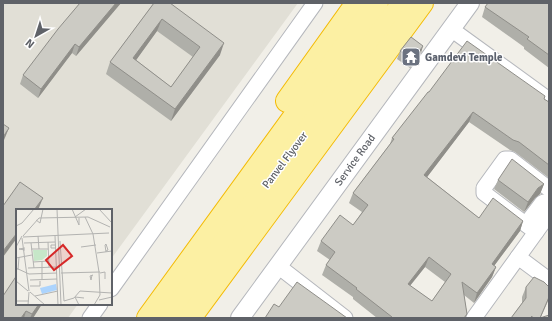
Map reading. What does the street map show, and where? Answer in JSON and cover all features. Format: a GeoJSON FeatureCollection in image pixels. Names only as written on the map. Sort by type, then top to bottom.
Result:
{"type":"FeatureCollection","features":[{"type":"Feature","properties":{"kind":"highway"},"geometry":{"type":"LineString","coordinates":[[134,318],[357,3]]}},
{"type":"Feature","properties":{"kind":"highway","name":"Panvel Flyover"},"geometry":{"type":"LineString","coordinates":[[148,318],[377,3]]}},
{"type":"Feature","properties":{"kind":"highway","name":"Panvel Flyover"},"geometry":{"type":"LineString","coordinates":[[168,318],[402,3]]}},
{"type":"Feature","properties":{"kind":"highway"},"geometry":{"type":"LineString","coordinates":[[190,318],[422,3]]}},
{"type":"Feature","properties":{"kind":"street"},"geometry":{"type":"LineString","coordinates":[[112,288],[315,3]]}},
{"type":"Feature","properties":{"kind":"street","name":"Service Road"},"geometry":{"type":"LineString","coordinates":[[240,318],[470,3]]}},
{"type":"Feature","properties":{"kind":"street"},"geometry":{"type":"LineString","coordinates":[[451,29],[549,100]]}},
{"type":"Feature","properties":{"kind":"street"},"geometry":{"type":"LineString","coordinates":[[531,228],[484,193],[484,188],[505,160],[510,159],[549,190]]}},
{"type":"Feature","properties":{"kind":"street"},"geometry":{"type":"LineString","coordinates":[[474,318],[518,257],[542,203],[544,202],[549,205]]}},
{"type":"Feature","properties":{"kind":"street"},"geometry":{"type":"LineString","coordinates":[[531,228],[549,214]]}},
{"type":"Feature","properties":{"kind":"street"},"geometry":{"type":"LineString","coordinates":[[518,257],[549,280]]}},
{"type":"Feature","properties":{"kind":"street"},"geometry":{"type":"LineString","coordinates":[[278,266],[345,318]]}},
{"type":"Feature","properties":{"kind":"street"},"geometry":{"type":"LineString","coordinates":[[90,318],[99,305]]}},
{"type":"Feature","properties":{"kind":"shaded area"},"geometry":{"type":"Polygon","coordinates":[[[3,3],[298,3],[112,258],[112,209],[16,209],[16,305],[77,305],[68,318],[3,318],[3,3]]]}},
{"type":"Feature","properties":{"kind":"building"},"geometry":{"type":"Polygon","coordinates":[[[80,3],[116,3],[79,47],[75,44],[41,89],[23,75],[80,3]]]}},
{"type":"Feature","properties":{"kind":"building"},"geometry":{"type":"Polygon","coordinates":[[[154,3],[170,3],[224,43],[175,109],[110,62],[154,3]],[[162,19],[133,58],[171,87],[200,47],[162,19]]]}},
{"type":"Feature","properties":{"kind":"building"},"geometry":{"type":"Polygon","coordinates":[[[488,3],[549,3],[549,55],[527,39],[529,37],[485,7],[488,3]]]}},
{"type":"Feature","properties":{"kind":"building"},"geometry":{"type":"Polygon","coordinates":[[[411,37],[423,46],[412,61],[400,51],[411,37]]]}},
{"type":"Feature","properties":{"kind":"building"},"geometry":{"type":"Polygon","coordinates":[[[467,41],[545,96],[544,99],[549,102],[549,165],[519,142],[513,140],[473,112],[424,175],[479,218],[493,198],[523,221],[492,264],[496,267],[477,293],[462,282],[467,314],[464,318],[391,318],[392,317],[356,289],[357,288],[326,265],[335,252],[321,241],[340,215],[353,225],[368,205],[353,193],[394,139],[392,138],[467,41]],[[429,257],[408,284],[432,301],[451,274],[429,257]]]}},
{"type":"Feature","properties":{"kind":"building"},"geometry":{"type":"Polygon","coordinates":[[[3,124],[9,128],[3,137],[3,124]]]}},
{"type":"Feature","properties":{"kind":"building"},"geometry":{"type":"Polygon","coordinates":[[[512,159],[544,184],[538,188],[528,202],[498,180],[512,159]]]}},
{"type":"Feature","properties":{"kind":"building"},"geometry":{"type":"Polygon","coordinates":[[[20,182],[43,198],[35,209],[16,209],[16,234],[3,251],[3,206],[20,182]]]}},
{"type":"Feature","properties":{"kind":"building"},"geometry":{"type":"Polygon","coordinates":[[[16,276],[16,305],[38,305],[32,314],[26,311],[21,318],[3,318],[3,296],[16,276]]]}},
{"type":"Feature","properties":{"kind":"building"},"geometry":{"type":"Polygon","coordinates":[[[534,277],[544,282],[549,287],[549,297],[540,318],[532,318],[532,316],[530,318],[511,318],[526,298],[526,287],[534,277]]]}},
{"type":"Feature","properties":{"kind":"building"},"geometry":{"type":"Polygon","coordinates":[[[297,282],[347,318],[265,318],[274,304],[279,307],[297,282]]]}},
{"type":"Feature","properties":{"kind":"building"},"geometry":{"type":"Polygon","coordinates":[[[549,315],[549,318],[540,318],[549,315]]]}},
{"type":"Feature","properties":{"kind":"place","name":"Gamdevi Temple"},"geometry":{"type":"Point","coordinates":[411,57]}}]}
